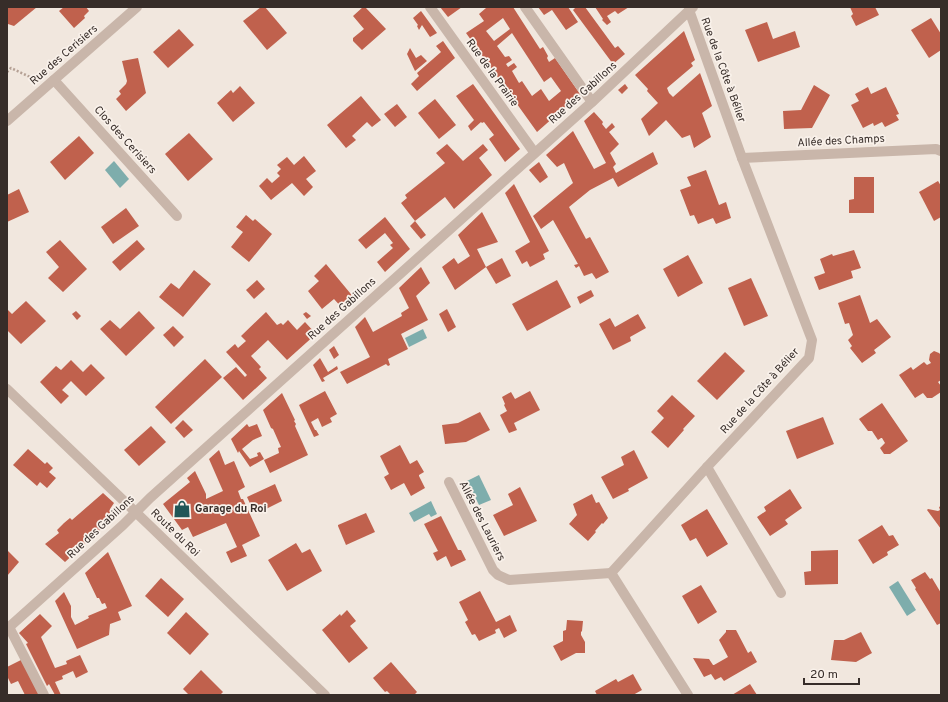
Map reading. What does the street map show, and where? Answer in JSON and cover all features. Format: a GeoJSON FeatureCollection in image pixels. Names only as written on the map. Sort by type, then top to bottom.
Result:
{"type":"FeatureCollection","features":[{"type":"Feature","properties":{"kind":"street","name":"Rue des Cerisiers"},"geometry":{"type":"LineString","coordinates":[[7,121],[137,7]]}},
{"type":"Feature","properties":{"kind":"street","name":"Rue de la Prairie"},"geometry":{"type":"LineString","coordinates":[[430,7],[534,152]]}},
{"type":"Feature","properties":{"kind":"street"},"geometry":{"type":"LineString","coordinates":[[525,7],[592,102]]}},
{"type":"Feature","properties":{"kind":"street","name":"Rue des Gabillons"},"geometry":{"type":"LineString","coordinates":[[8,628],[123,525],[162,487],[534,152],[592,102],[691,9]]}},
{"type":"Feature","properties":{"kind":"street","name":"Rue de la Côte à Bélier"},"geometry":{"type":"LineString","coordinates":[[611,573],[809,358],[812,340],[742,158],[691,9]]}},
{"type":"Feature","properties":{"kind":"street","name":"Clos des Cerisiers"},"geometry":{"type":"LineString","coordinates":[[54,80],[177,216]]}},
{"type":"Feature","properties":{"kind":"street","name":"Allée des Champs"},"geometry":{"type":"LineString","coordinates":[[742,158],[936,149],[941,151]]}},
{"type":"Feature","properties":{"kind":"street","name":"Route du Roi"},"geometry":{"type":"LineString","coordinates":[[7,389],[325,695]]}},
{"type":"Feature","properties":{"kind":"street"},"geometry":{"type":"LineString","coordinates":[[707,467],[781,593]]}},
{"type":"Feature","properties":{"kind":"street","name":"Allée des Lauriers"},"geometry":{"type":"LineString","coordinates":[[449,482],[493,570],[498,575],[509,580],[611,573]]}},
{"type":"Feature","properties":{"kind":"street"},"geometry":{"type":"LineString","coordinates":[[611,573],[688,695]]}},
{"type":"Feature","properties":{"kind":"street"},"geometry":{"type":"LineString","coordinates":[[8,628],[44,695]]}},
{"type":"Feature","properties":{"kind":"path"},"geometry":{"type":"LineString","coordinates":[[7,72],[11,68],[30,77],[42,91]]}},
{"type":"Feature","properties":{"kind":"water"},"geometry":{"type":"Polygon","coordinates":[[[114,161],[129,179],[120,188],[105,170],[114,161]]]}},
{"type":"Feature","properties":{"kind":"water"},"geometry":{"type":"Polygon","coordinates":[[[423,329],[427,338],[409,347],[405,338],[423,329]]]}},
{"type":"Feature","properties":{"kind":"water"},"geometry":{"type":"Polygon","coordinates":[[[479,475],[491,500],[479,505],[467,481],[479,475]]]}},
{"type":"Feature","properties":{"kind":"water"},"geometry":{"type":"Polygon","coordinates":[[[431,501],[437,514],[431,517],[429,514],[414,522],[409,513],[431,501]]]}},
{"type":"Feature","properties":{"kind":"water"},"geometry":{"type":"Polygon","coordinates":[[[898,581],[916,610],[907,616],[889,587],[898,581]]]}},
{"type":"Feature","properties":{"kind":"building"},"geometry":{"type":"Polygon","coordinates":[[[7,7],[37,7],[14,26],[8,24],[7,7]]]}},
{"type":"Feature","properties":{"kind":"building"},"geometry":{"type":"Polygon","coordinates":[[[64,7],[86,7],[89,11],[84,16],[85,18],[74,28],[59,11],[64,7]]]}},
{"type":"Feature","properties":{"kind":"building"},"geometry":{"type":"Polygon","coordinates":[[[261,7],[265,7],[287,33],[267,50],[243,21],[261,7]]]}},
{"type":"Feature","properties":{"kind":"building"},"geometry":{"type":"Polygon","coordinates":[[[365,7],[386,29],[362,50],[353,41],[353,38],[364,29],[353,16],[365,7]]]}},
{"type":"Feature","properties":{"kind":"building"},"geometry":{"type":"Polygon","coordinates":[[[440,7],[462,7],[448,17],[440,7]]]}},
{"type":"Feature","properties":{"kind":"building"},"geometry":{"type":"Polygon","coordinates":[[[485,7],[513,7],[540,49],[543,47],[548,56],[547,58],[549,62],[555,58],[580,94],[537,132],[466,33],[484,21],[479,14],[486,8],[485,7]],[[503,18],[486,31],[494,41],[510,29],[503,18]],[[512,33],[497,46],[505,57],[509,56],[512,60],[506,64],[508,67],[514,63],[517,67],[512,71],[519,83],[522,81],[532,96],[541,89],[549,101],[561,91],[551,77],[544,82],[512,33]]]}},
{"type":"Feature","properties":{"kind":"building"},"geometry":{"type":"Polygon","coordinates":[[[538,7],[568,7],[578,22],[566,30],[552,10],[544,15],[538,7]]]}},
{"type":"Feature","properties":{"kind":"building"},"geometry":{"type":"Polygon","coordinates":[[[576,7],[585,7],[615,48],[618,46],[625,54],[613,64],[573,10],[576,7]]]}},
{"type":"Feature","properties":{"kind":"building"},"geometry":{"type":"Polygon","coordinates":[[[595,7],[629,7],[618,14],[615,11],[607,16],[611,22],[607,25],[602,20],[603,19],[595,7]]]}},
{"type":"Feature","properties":{"kind":"building"},"geometry":{"type":"Polygon","coordinates":[[[850,7],[875,7],[879,15],[856,26],[851,16],[853,14],[850,7]]]}},
{"type":"Feature","properties":{"kind":"building"},"geometry":{"type":"Polygon","coordinates":[[[421,11],[437,33],[430,37],[422,25],[419,30],[418,25],[413,18],[421,11]]]}},
{"type":"Feature","properties":{"kind":"building"},"geometry":{"type":"Polygon","coordinates":[[[931,18],[941,34],[941,50],[929,58],[911,30],[931,18]]]}},
{"type":"Feature","properties":{"kind":"building"},"geometry":{"type":"Polygon","coordinates":[[[767,22],[773,39],[795,31],[800,47],[758,62],[745,30],[767,22]]]}},
{"type":"Feature","properties":{"kind":"building"},"geometry":{"type":"Polygon","coordinates":[[[179,29],[194,45],[168,68],[153,52],[179,29]]]}},
{"type":"Feature","properties":{"kind":"building"},"geometry":{"type":"Polygon","coordinates":[[[684,31],[695,60],[691,63],[693,66],[667,88],[673,97],[700,73],[712,106],[702,113],[711,137],[694,148],[690,135],[682,138],[666,120],[649,136],[641,119],[658,103],[635,75],[684,31]]]}},
{"type":"Feature","properties":{"kind":"building"},"geometry":{"type":"Polygon","coordinates":[[[443,41],[455,58],[417,91],[411,84],[419,76],[417,73],[441,52],[436,46],[443,41]]]}},
{"type":"Feature","properties":{"kind":"building"},"geometry":{"type":"Polygon","coordinates":[[[410,48],[416,58],[421,55],[427,61],[415,71],[407,54],[410,48]]]}},
{"type":"Feature","properties":{"kind":"building"},"geometry":{"type":"Polygon","coordinates":[[[138,58],[146,93],[126,111],[116,99],[121,94],[119,91],[127,81],[122,61],[138,58]]]}},
{"type":"Feature","properties":{"kind":"building"},"geometry":{"type":"Polygon","coordinates":[[[473,84],[520,149],[505,162],[489,139],[494,135],[484,122],[481,122],[471,131],[468,126],[474,120],[456,96],[473,84]]]}},
{"type":"Feature","properties":{"kind":"building"},"geometry":{"type":"Polygon","coordinates":[[[625,84],[628,88],[622,94],[618,90],[625,84]]]}},
{"type":"Feature","properties":{"kind":"building"},"geometry":{"type":"Polygon","coordinates":[[[814,85],[830,95],[812,128],[784,129],[783,111],[801,110],[814,85]]]}},
{"type":"Feature","properties":{"kind":"building"},"geometry":{"type":"Polygon","coordinates":[[[240,86],[255,103],[233,122],[217,103],[231,90],[233,93],[240,86]]]}},
{"type":"Feature","properties":{"kind":"building"},"geometry":{"type":"Polygon","coordinates":[[[868,87],[871,94],[886,87],[899,114],[896,115],[899,120],[885,127],[882,122],[874,126],[873,123],[863,128],[851,105],[859,101],[855,94],[868,87]]]}},
{"type":"Feature","properties":{"kind":"building"},"geometry":{"type":"Polygon","coordinates":[[[361,96],[381,120],[372,127],[367,122],[352,136],[356,140],[346,148],[327,125],[361,96]]]}},
{"type":"Feature","properties":{"kind":"building"},"geometry":{"type":"Polygon","coordinates":[[[435,99],[456,125],[439,139],[418,113],[435,99]]]}},
{"type":"Feature","properties":{"kind":"building"},"geometry":{"type":"Polygon","coordinates":[[[397,104],[407,117],[395,127],[384,114],[397,104]]]}},
{"type":"Feature","properties":{"kind":"building"},"geometry":{"type":"Polygon","coordinates":[[[594,112],[603,122],[602,124],[606,129],[612,123],[615,127],[609,132],[619,144],[610,153],[616,164],[613,167],[616,173],[653,152],[658,164],[618,187],[613,178],[590,190],[569,207],[586,239],[590,237],[609,272],[596,279],[592,273],[584,276],[579,266],[576,268],[574,265],[578,264],[553,220],[541,229],[533,216],[573,183],[564,163],[557,167],[546,155],[573,131],[594,169],[606,163],[584,121],[594,112]]]}},
{"type":"Feature","properties":{"kind":"building"},"geometry":{"type":"Polygon","coordinates":[[[189,133],[213,159],[188,181],[165,154],[189,133]]]}},
{"type":"Feature","properties":{"kind":"building"},"geometry":{"type":"Polygon","coordinates":[[[79,136],[94,153],[65,180],[50,162],[79,136]]]}},
{"type":"Feature","properties":{"kind":"building"},"geometry":{"type":"Polygon","coordinates":[[[447,144],[463,161],[483,144],[488,150],[479,158],[492,175],[454,209],[445,197],[415,221],[401,203],[407,198],[405,195],[445,163],[436,153],[447,144]]]}},
{"type":"Feature","properties":{"kind":"building"},"geometry":{"type":"Polygon","coordinates":[[[304,156],[316,171],[306,179],[313,187],[304,196],[292,183],[271,200],[259,186],[267,178],[272,183],[280,176],[277,173],[281,169],[277,165],[287,157],[294,165],[304,156]]]}},
{"type":"Feature","properties":{"kind":"building"},"geometry":{"type":"Polygon","coordinates":[[[539,162],[548,177],[540,183],[529,170],[539,162]]]}},
{"type":"Feature","properties":{"kind":"building"},"geometry":{"type":"Polygon","coordinates":[[[706,170],[719,205],[726,202],[731,218],[716,224],[713,218],[698,224],[694,215],[690,216],[680,190],[691,186],[687,177],[706,170]]]}},
{"type":"Feature","properties":{"kind":"building"},"geometry":{"type":"Polygon","coordinates":[[[854,177],[874,177],[874,213],[849,213],[849,200],[854,199],[854,177]]]}},
{"type":"Feature","properties":{"kind":"building"},"geometry":{"type":"Polygon","coordinates":[[[938,181],[941,186],[941,217],[934,221],[919,192],[938,181]]]}},
{"type":"Feature","properties":{"kind":"building"},"geometry":{"type":"Polygon","coordinates":[[[514,184],[549,251],[543,254],[545,259],[530,267],[527,261],[522,264],[515,251],[530,242],[505,193],[514,184]]]}},
{"type":"Feature","properties":{"kind":"building"},"geometry":{"type":"Polygon","coordinates":[[[19,189],[29,212],[7,222],[7,195],[19,189]]]}},
{"type":"Feature","properties":{"kind":"building"},"geometry":{"type":"Polygon","coordinates":[[[126,208],[139,226],[113,244],[101,227],[126,208]]]}},
{"type":"Feature","properties":{"kind":"building"},"geometry":{"type":"Polygon","coordinates":[[[482,212],[498,242],[477,249],[486,267],[455,290],[442,267],[454,258],[458,264],[470,256],[458,235],[482,212]]]}},
{"type":"Feature","properties":{"kind":"building"},"geometry":{"type":"Polygon","coordinates":[[[246,215],[253,221],[255,219],[272,234],[249,262],[231,247],[243,232],[236,227],[246,215]]]}},
{"type":"Feature","properties":{"kind":"building"},"geometry":{"type":"Polygon","coordinates":[[[385,217],[410,249],[385,272],[377,262],[393,248],[390,245],[393,243],[385,233],[366,249],[358,240],[385,217]]]}},
{"type":"Feature","properties":{"kind":"building"},"geometry":{"type":"Polygon","coordinates":[[[415,221],[426,235],[421,239],[410,226],[415,221]]]}},
{"type":"Feature","properties":{"kind":"building"},"geometry":{"type":"Polygon","coordinates":[[[60,240],[87,269],[63,292],[48,278],[59,267],[46,252],[60,240]]]}},
{"type":"Feature","properties":{"kind":"building"},"geometry":{"type":"Polygon","coordinates":[[[137,240],[145,249],[120,271],[112,262],[137,240]]]}},
{"type":"Feature","properties":{"kind":"building"},"geometry":{"type":"Polygon","coordinates":[[[854,250],[861,268],[851,271],[853,278],[819,290],[814,277],[825,273],[820,259],[832,254],[833,256],[854,250]]]}},
{"type":"Feature","properties":{"kind":"building"},"geometry":{"type":"Polygon","coordinates":[[[688,255],[703,283],[678,297],[663,269],[688,255]]]}},
{"type":"Feature","properties":{"kind":"building"},"geometry":{"type":"Polygon","coordinates":[[[502,258],[511,276],[496,284],[486,267],[502,258]]]}},
{"type":"Feature","properties":{"kind":"building"},"geometry":{"type":"Polygon","coordinates":[[[326,264],[355,299],[343,309],[334,299],[322,309],[308,291],[319,281],[314,276],[326,264]]]}},
{"type":"Feature","properties":{"kind":"building"},"geometry":{"type":"Polygon","coordinates":[[[421,267],[430,283],[416,296],[428,320],[401,334],[408,349],[388,359],[390,365],[388,366],[386,364],[347,384],[340,372],[370,357],[355,327],[365,317],[373,332],[402,316],[401,313],[409,308],[399,288],[421,267]]]}},
{"type":"Feature","properties":{"kind":"building"},"geometry":{"type":"Polygon","coordinates":[[[194,270],[211,284],[183,317],[159,297],[171,283],[179,289],[194,270]]]}},
{"type":"Feature","properties":{"kind":"building"},"geometry":{"type":"Polygon","coordinates":[[[751,278],[768,316],[744,326],[728,288],[751,278]]]}},
{"type":"Feature","properties":{"kind":"building"},"geometry":{"type":"Polygon","coordinates":[[[257,280],[265,289],[254,299],[246,290],[257,280]]]}},
{"type":"Feature","properties":{"kind":"building"},"geometry":{"type":"Polygon","coordinates":[[[557,280],[571,307],[527,331],[512,304],[557,280]]]}},
{"type":"Feature","properties":{"kind":"building"},"geometry":{"type":"Polygon","coordinates":[[[591,290],[594,296],[580,304],[577,297],[591,290]]]}},
{"type":"Feature","properties":{"kind":"building"},"geometry":{"type":"Polygon","coordinates":[[[860,295],[870,323],[877,319],[891,337],[874,350],[876,353],[862,363],[850,348],[852,346],[848,340],[853,335],[849,323],[845,324],[838,303],[860,295]]]}},
{"type":"Feature","properties":{"kind":"building"},"geometry":{"type":"Polygon","coordinates":[[[26,301],[46,321],[21,344],[7,330],[7,309],[12,314],[26,301]]]}},
{"type":"Feature","properties":{"kind":"building"},"geometry":{"type":"Polygon","coordinates":[[[447,309],[456,327],[448,332],[439,314],[447,309]]]}},
{"type":"Feature","properties":{"kind":"building"},"geometry":{"type":"Polygon","coordinates":[[[76,311],[81,316],[77,320],[72,314],[76,311]]]}},
{"type":"Feature","properties":{"kind":"building"},"geometry":{"type":"Polygon","coordinates":[[[139,311],[155,328],[126,356],[100,329],[110,320],[120,329],[139,311]]]}},
{"type":"Feature","properties":{"kind":"building"},"geometry":{"type":"Polygon","coordinates":[[[266,312],[277,325],[281,323],[283,325],[288,320],[297,330],[305,322],[316,334],[287,360],[268,340],[251,356],[261,367],[259,369],[267,378],[243,400],[223,378],[236,367],[245,377],[247,375],[226,352],[235,344],[238,348],[246,341],[241,336],[266,312]]]}},
{"type":"Feature","properties":{"kind":"building"},"geometry":{"type":"Polygon","coordinates":[[[306,312],[311,316],[307,319],[303,314],[306,312]]]}},
{"type":"Feature","properties":{"kind":"building"},"geometry":{"type":"Polygon","coordinates":[[[638,314],[646,328],[630,337],[631,341],[613,350],[599,324],[610,318],[615,327],[638,314]]]}},
{"type":"Feature","properties":{"kind":"building"},"geometry":{"type":"Polygon","coordinates":[[[173,326],[184,337],[174,347],[163,335],[173,326]]]}},
{"type":"Feature","properties":{"kind":"building"},"geometry":{"type":"Polygon","coordinates":[[[334,346],[339,355],[334,359],[329,350],[334,346]]]}},
{"type":"Feature","properties":{"kind":"building"},"geometry":{"type":"Polygon","coordinates":[[[934,351],[941,355],[941,380],[938,382],[941,386],[941,392],[932,398],[927,398],[923,393],[915,398],[899,375],[911,367],[913,370],[924,362],[927,365],[931,363],[929,360],[930,354],[934,351]]]}},
{"type":"Feature","properties":{"kind":"building"},"geometry":{"type":"Polygon","coordinates":[[[725,352],[745,371],[717,400],[697,381],[725,352]]]}},
{"type":"Feature","properties":{"kind":"building"},"geometry":{"type":"Polygon","coordinates":[[[320,358],[328,372],[337,366],[338,369],[323,378],[325,381],[322,382],[313,365],[320,358]]]}},
{"type":"Feature","properties":{"kind":"building"},"geometry":{"type":"Polygon","coordinates":[[[205,359],[222,377],[171,424],[155,407],[205,359]]]}},
{"type":"Feature","properties":{"kind":"building"},"geometry":{"type":"Polygon","coordinates":[[[71,360],[83,372],[91,364],[105,378],[86,396],[71,381],[62,390],[69,396],[61,404],[40,382],[56,366],[61,370],[71,360]]]}},
{"type":"Feature","properties":{"kind":"building"},"geometry":{"type":"Polygon","coordinates":[[[325,391],[337,414],[330,418],[332,422],[322,427],[318,418],[311,422],[319,435],[314,437],[299,405],[325,391]]]}},
{"type":"Feature","properties":{"kind":"building"},"geometry":{"type":"Polygon","coordinates":[[[530,391],[540,410],[514,423],[517,430],[509,433],[500,415],[507,411],[502,397],[511,392],[515,399],[530,391]]]}},
{"type":"Feature","properties":{"kind":"building"},"geometry":{"type":"Polygon","coordinates":[[[282,393],[295,420],[295,426],[308,455],[270,473],[264,460],[279,453],[278,448],[281,447],[263,410],[282,393]]]}},
{"type":"Feature","properties":{"kind":"building"},"geometry":{"type":"Polygon","coordinates":[[[672,395],[695,416],[668,448],[651,432],[664,418],[657,411],[672,395]]]}},
{"type":"Feature","properties":{"kind":"building"},"geometry":{"type":"Polygon","coordinates":[[[882,403],[908,441],[890,454],[884,454],[880,448],[885,443],[882,438],[878,440],[872,431],[868,431],[859,419],[882,403]]]}},
{"type":"Feature","properties":{"kind":"building"},"geometry":{"type":"Polygon","coordinates":[[[480,412],[490,430],[466,442],[445,444],[442,425],[458,423],[480,412]]]}},
{"type":"Feature","properties":{"kind":"building"},"geometry":{"type":"Polygon","coordinates":[[[823,417],[834,444],[797,459],[786,431],[823,417]]]}},
{"type":"Feature","properties":{"kind":"building"},"geometry":{"type":"Polygon","coordinates":[[[183,420],[193,430],[184,438],[175,428],[183,420]]]}},
{"type":"Feature","properties":{"kind":"building"},"geometry":{"type":"Polygon","coordinates":[[[247,424],[249,427],[257,424],[262,436],[253,440],[242,449],[250,459],[258,456],[257,453],[260,452],[264,459],[250,467],[239,451],[238,453],[231,439],[247,424]]]}},
{"type":"Feature","properties":{"kind":"building"},"geometry":{"type":"Polygon","coordinates":[[[151,426],[166,442],[139,466],[124,450],[151,426]]]}},
{"type":"Feature","properties":{"kind":"building"},"geometry":{"type":"Polygon","coordinates":[[[400,445],[410,464],[417,460],[424,472],[419,476],[425,488],[411,496],[404,483],[391,490],[384,477],[389,474],[380,456],[400,445]]]}},
{"type":"Feature","properties":{"kind":"building"},"geometry":{"type":"Polygon","coordinates":[[[28,449],[45,464],[47,462],[53,468],[49,472],[56,478],[47,488],[40,482],[37,486],[13,465],[28,449]]]}},
{"type":"Feature","properties":{"kind":"building"},"geometry":{"type":"Polygon","coordinates":[[[219,450],[225,465],[234,461],[245,487],[238,491],[260,536],[242,545],[247,556],[231,563],[226,552],[237,547],[226,523],[193,537],[188,527],[182,530],[163,504],[190,482],[187,478],[195,471],[206,494],[206,499],[223,491],[209,459],[219,450]]]}},
{"type":"Feature","properties":{"kind":"building"},"geometry":{"type":"Polygon","coordinates":[[[634,450],[648,478],[628,489],[629,491],[613,499],[601,477],[624,465],[621,457],[634,450]]]}},
{"type":"Feature","properties":{"kind":"building"},"geometry":{"type":"Polygon","coordinates":[[[275,484],[282,501],[264,510],[262,506],[253,510],[247,497],[275,484]]]}},
{"type":"Feature","properties":{"kind":"building"},"geometry":{"type":"Polygon","coordinates":[[[520,487],[537,521],[504,536],[493,515],[513,505],[508,494],[520,487]]]}},
{"type":"Feature","properties":{"kind":"building"},"geometry":{"type":"Polygon","coordinates":[[[790,489],[802,508],[785,520],[788,524],[770,536],[757,517],[766,511],[764,507],[790,489]]]}},
{"type":"Feature","properties":{"kind":"building"},"geometry":{"type":"Polygon","coordinates":[[[103,493],[114,503],[110,509],[110,521],[65,562],[45,544],[59,533],[57,530],[64,523],[70,518],[72,520],[103,493]]]}},
{"type":"Feature","properties":{"kind":"building"},"geometry":{"type":"Polygon","coordinates":[[[592,494],[596,503],[599,502],[608,518],[595,531],[596,532],[588,541],[569,524],[577,515],[573,504],[592,494]]]}},
{"type":"Feature","properties":{"kind":"building"},"geometry":{"type":"Polygon","coordinates":[[[941,506],[941,529],[927,510],[938,511],[940,510],[939,507],[941,506]]]}},
{"type":"Feature","properties":{"kind":"building"},"geometry":{"type":"Polygon","coordinates":[[[707,509],[728,544],[707,557],[696,538],[690,541],[681,525],[707,509]]]}},
{"type":"Feature","properties":{"kind":"building"},"geometry":{"type":"Polygon","coordinates":[[[366,513],[375,532],[346,545],[338,525],[366,513]]]}},
{"type":"Feature","properties":{"kind":"building"},"geometry":{"type":"Polygon","coordinates":[[[441,516],[458,550],[461,550],[466,560],[451,567],[446,556],[437,561],[433,553],[438,551],[424,524],[441,516]]]}},
{"type":"Feature","properties":{"kind":"building"},"geometry":{"type":"Polygon","coordinates":[[[882,525],[889,536],[893,535],[899,545],[887,552],[888,555],[873,564],[858,540],[882,525]]]}},
{"type":"Feature","properties":{"kind":"building"},"geometry":{"type":"Polygon","coordinates":[[[296,543],[302,553],[310,549],[322,571],[287,591],[268,560],[296,543]]]}},
{"type":"Feature","properties":{"kind":"building"},"geometry":{"type":"Polygon","coordinates":[[[7,550],[19,562],[7,576],[7,550]]]}},
{"type":"Feature","properties":{"kind":"building"},"geometry":{"type":"Polygon","coordinates":[[[838,550],[838,584],[805,585],[804,572],[811,571],[811,551],[838,550]]]}},
{"type":"Feature","properties":{"kind":"building"},"geometry":{"type":"Polygon","coordinates":[[[108,552],[132,606],[118,612],[121,620],[110,624],[109,635],[77,649],[55,601],[64,592],[71,606],[71,617],[75,625],[89,618],[88,616],[107,608],[105,603],[102,604],[99,598],[97,598],[85,573],[108,552]]]}},
{"type":"Feature","properties":{"kind":"building"},"geometry":{"type":"Polygon","coordinates":[[[925,572],[930,579],[932,578],[941,593],[941,623],[937,625],[911,580],[925,572]]]}},
{"type":"Feature","properties":{"kind":"building"},"geometry":{"type":"Polygon","coordinates":[[[161,578],[184,599],[168,617],[145,596],[161,578]]]}},
{"type":"Feature","properties":{"kind":"building"},"geometry":{"type":"Polygon","coordinates":[[[701,585],[717,612],[698,624],[682,596],[701,585]]]}},
{"type":"Feature","properties":{"kind":"building"},"geometry":{"type":"Polygon","coordinates":[[[480,591],[496,622],[510,615],[517,631],[504,638],[499,628],[495,630],[496,633],[479,641],[475,634],[472,635],[465,622],[468,620],[459,602],[480,591]]]}},
{"type":"Feature","properties":{"kind":"building"},"geometry":{"type":"Polygon","coordinates":[[[347,610],[356,621],[350,626],[368,648],[349,663],[322,630],[340,614],[341,616],[347,610]]]}},
{"type":"Feature","properties":{"kind":"building"},"geometry":{"type":"Polygon","coordinates":[[[186,612],[209,634],[190,655],[167,633],[186,612]]]}},
{"type":"Feature","properties":{"kind":"building"},"geometry":{"type":"Polygon","coordinates":[[[40,614],[52,626],[41,637],[55,668],[67,664],[66,661],[80,655],[88,672],[76,678],[73,671],[62,676],[63,679],[55,682],[61,695],[55,695],[49,684],[47,686],[26,644],[28,643],[19,633],[40,614]]]}},
{"type":"Feature","properties":{"kind":"building"},"geometry":{"type":"Polygon","coordinates":[[[567,620],[583,621],[581,635],[585,642],[585,653],[576,653],[561,661],[553,646],[563,641],[563,631],[566,630],[567,620]]]}},
{"type":"Feature","properties":{"kind":"building"},"geometry":{"type":"Polygon","coordinates":[[[726,630],[736,630],[748,653],[751,651],[757,662],[724,681],[721,677],[715,680],[711,674],[704,677],[693,658],[709,659],[714,665],[728,657],[719,640],[726,630]]]}},
{"type":"Feature","properties":{"kind":"building"},"geometry":{"type":"Polygon","coordinates":[[[861,632],[872,653],[856,662],[831,660],[834,640],[844,640],[861,632]]]}},
{"type":"Feature","properties":{"kind":"building"},"geometry":{"type":"Polygon","coordinates":[[[23,659],[41,695],[25,695],[18,681],[11,684],[7,676],[7,667],[23,659]]]}},
{"type":"Feature","properties":{"kind":"building"},"geometry":{"type":"Polygon","coordinates":[[[391,662],[417,692],[414,695],[391,695],[387,691],[385,692],[373,678],[391,662]]]}},
{"type":"Feature","properties":{"kind":"building"},"geometry":{"type":"Polygon","coordinates":[[[201,670],[223,692],[220,695],[189,695],[183,689],[201,670]]]}},
{"type":"Feature","properties":{"kind":"building"},"geometry":{"type":"Polygon","coordinates":[[[633,674],[642,690],[633,695],[597,695],[595,691],[616,679],[618,682],[633,674]]]}},
{"type":"Feature","properties":{"kind":"building"},"geometry":{"type":"Polygon","coordinates":[[[750,684],[757,695],[732,695],[750,684]]]}},
{"type":"Feature","properties":{"kind":"place","name":"Garage du Roi"},"geometry":{"type":"Point","coordinates":[182,509]}}]}
